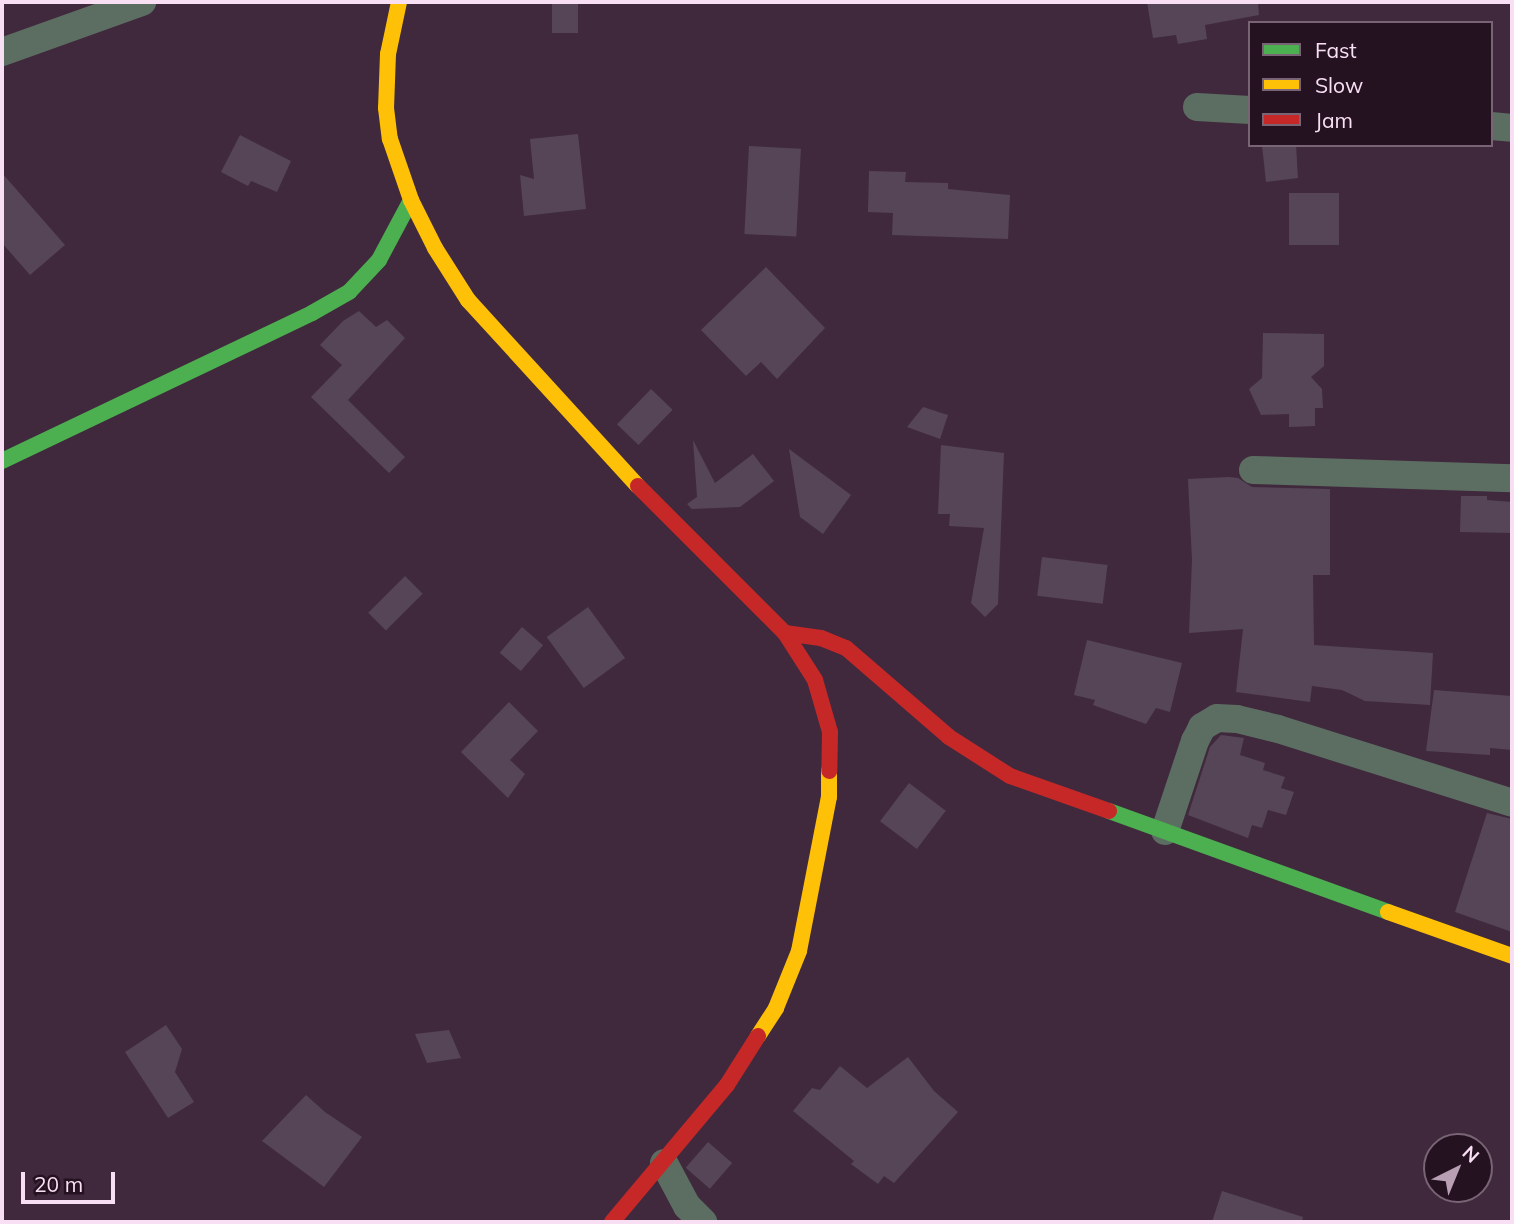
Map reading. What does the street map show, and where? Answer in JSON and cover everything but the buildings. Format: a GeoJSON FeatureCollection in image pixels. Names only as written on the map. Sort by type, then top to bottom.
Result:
{"type":"FeatureCollection","features":[{"type":"Feature","properties":{"kind":"street"},"geometry":{"type":"LineString","coordinates":[[2,52],[142,2]]}},
{"type":"Feature","properties":{"kind":"street"},"geometry":{"type":"LineString","coordinates":[[398,2],[388,54],[386,108],[390,139],[411,200],[435,248],[468,300],[638,486],[785,633],[814,680],[830,732],[829,797],[800,951],[776,1008],[727,1085],[612,1222]]}},
{"type":"Feature","properties":{"kind":"street"},"geometry":{"type":"LineString","coordinates":[[1197,107],[1248,110]]}},
{"type":"Feature","properties":{"kind":"street"},"geometry":{"type":"LineString","coordinates":[[1493,126],[1512,128]]}},
{"type":"Feature","properties":{"kind":"street"},"geometry":{"type":"LineString","coordinates":[[2,461],[312,313],[349,292],[379,260],[411,200]]}},
{"type":"Feature","properties":{"kind":"street"},"geometry":{"type":"LineString","coordinates":[[1252,470],[1512,478]]}},
{"type":"Feature","properties":{"kind":"street"},"geometry":{"type":"LineString","coordinates":[[785,633],[821,638],[846,648],[958,744],[1010,776],[1512,956]]}},
{"type":"Feature","properties":{"kind":"street"},"geometry":{"type":"LineString","coordinates":[[1164,831],[1195,741],[1202,727],[1217,718],[1237,719],[1279,729],[1512,803]]}},
{"type":"Feature","properties":{"kind":"street"},"geometry":{"type":"LineString","coordinates":[[664,1163],[687,1206],[703,1222]]}},
{"type":"Feature","properties":{"kind":"traffic: fast"},"geometry":{"type":"LineString","coordinates":[[2,461],[312,313],[349,292],[379,260],[411,200]]}},
{"type":"Feature","properties":{"kind":"traffic: fast"},"geometry":{"type":"LineString","coordinates":[[1109,811],[1388,912]]}},
{"type":"Feature","properties":{"kind":"traffic: slow"},"geometry":{"type":"LineString","coordinates":[[399,2],[388,54],[386,108],[390,139],[411,200],[435,248],[468,300],[638,486]]}},
{"type":"Feature","properties":{"kind":"traffic: slow"},"geometry":{"type":"LineString","coordinates":[[758,1036],[776,1008],[799,951],[829,797],[829,771]]}},
{"type":"Feature","properties":{"kind":"traffic: slow"},"geometry":{"type":"LineString","coordinates":[[1388,912],[1512,956]]}},
{"type":"Feature","properties":{"kind":"traffic: jam"},"geometry":{"type":"LineString","coordinates":[[638,486],[785,633],[815,680],[830,732],[829,771]]}},
{"type":"Feature","properties":{"kind":"traffic: jam"},"geometry":{"type":"LineString","coordinates":[[785,633],[821,638],[846,648],[949,737],[1010,776],[1109,811]]}},
{"type":"Feature","properties":{"kind":"traffic: jam"},"geometry":{"type":"LineString","coordinates":[[612,1222],[727,1085],[758,1036]]}}]}
